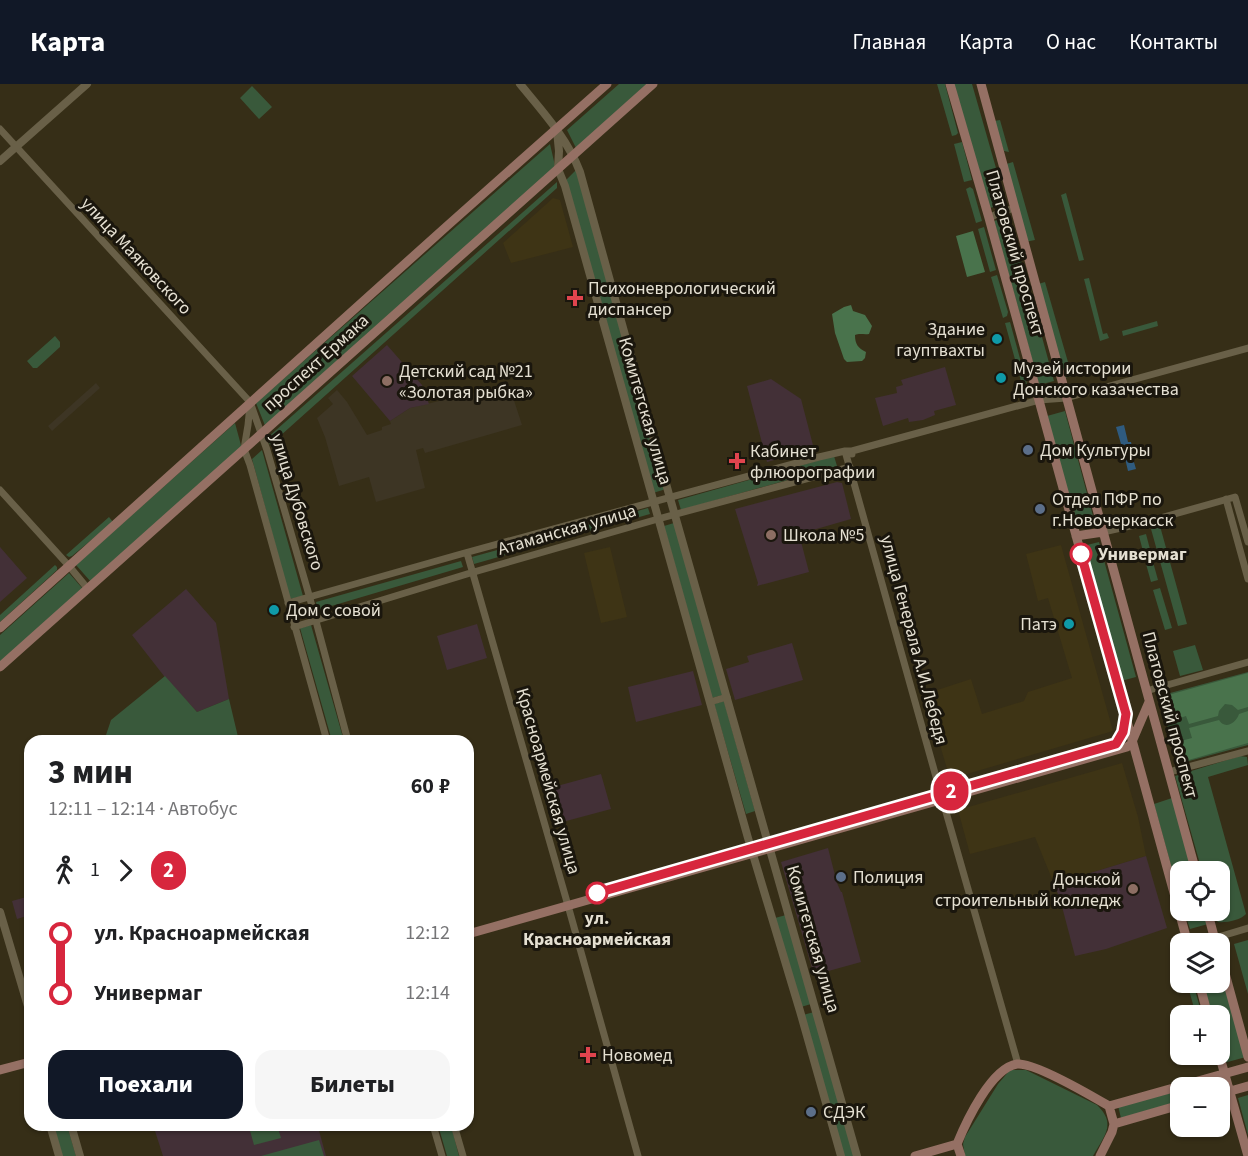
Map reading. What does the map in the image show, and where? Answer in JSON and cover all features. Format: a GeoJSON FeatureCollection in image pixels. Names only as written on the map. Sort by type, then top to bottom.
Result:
{"type":"FeatureCollection","features":[{"type":"Feature","properties":{"kind":"main road","name":"проспект Ермака"},"geometry":{"type":"LineString","coordinates":[[0,628],[556,128],[608,84]]}},
{"type":"Feature","properties":{"kind":"main road","name":"проспект Ермака"},"geometry":{"type":"LineString","coordinates":[[0,667],[653,84]]}},
{"type":"Feature","properties":{"kind":"main road","name":"Платовский проспект"},"geometry":{"type":"LineString","coordinates":[[950,84],[1187,933]]}},
{"type":"Feature","properties":{"kind":"main road","name":"Платовский проспект"},"geometry":{"type":"LineString","coordinates":[[981,84],[1193,861]]}},
{"type":"Feature","properties":{"kind":"main road"},"geometry":{"type":"LineString","coordinates":[[1076,536],[1103,532]]}},
{"type":"Feature","properties":{"kind":"main road"},"geometry":{"type":"LineString","coordinates":[[941,796],[1127,747],[1131,744],[1149,702]]}},
{"type":"Feature","properties":{"kind":"main road"},"geometry":{"type":"LineString","coordinates":[[474,930],[1116,744],[1123,732],[1126,714]]}},
{"type":"Feature","properties":{"kind":"main road"},"geometry":{"type":"LineString","coordinates":[[1117,749],[1131,753],[1138,762]]}},
{"type":"Feature","properties":{"kind":"main road"},"geometry":{"type":"LineString","coordinates":[[1230,991],[1248,1057]]}},
{"type":"Feature","properties":{"kind":"main road"},"geometry":{"type":"LineString","coordinates":[[0,1064],[24,1057]]}},
{"type":"Feature","properties":{"kind":"main road"},"geometry":{"type":"LineString","coordinates":[[0,1070],[24,1064]]}},
{"type":"Feature","properties":{"kind":"main road"},"geometry":{"type":"LineString","coordinates":[[961,1156],[957,1144],[969,1115],[1002,1071],[1018,1064],[1050,1075],[1109,1106],[1248,1066]]}},
{"type":"Feature","properties":{"kind":"main road"},"geometry":{"type":"LineString","coordinates":[[1222,1065],[1225,1077]]}},
{"type":"Feature","properties":{"kind":"main road"},"geometry":{"type":"LineString","coordinates":[[1248,1086],[1230,1091],[1248,1156]]}},
{"type":"Feature","properties":{"kind":"main road"},"geometry":{"type":"LineString","coordinates":[[1100,1156],[1114,1124],[1109,1106]]}},
{"type":"Feature","properties":{"kind":"main road"},"geometry":{"type":"LineString","coordinates":[[1114,1124],[1170,1108]]}},
{"type":"Feature","properties":{"kind":"main road"},"geometry":{"type":"LineString","coordinates":[[915,1156],[957,1144]]}},
{"type":"Feature","properties":{"kind":"street"},"geometry":{"type":"LineString","coordinates":[[0,160],[87,84]]}},
{"type":"Feature","properties":{"kind":"street","name":"Комитетская улица"},"geometry":{"type":"LineString","coordinates":[[520,84],[556,128],[573,155],[586,195],[857,1156]]}},
{"type":"Feature","properties":{"kind":"street","name":"Комитетская улица"},"geometry":{"type":"LineString","coordinates":[[556,128],[559,151],[558,169],[568,197],[752,851],[841,1156]]}},
{"type":"Feature","properties":{"kind":"street","name":"улица Маяковского"},"geometry":{"type":"LineString","coordinates":[[0,129],[250,402]]}},
{"type":"Feature","properties":{"kind":"street"},"geometry":{"type":"LineString","coordinates":[[989,218],[1015,208]]}},
{"type":"Feature","properties":{"kind":"street","name":"Атаманская улица"},"geometry":{"type":"LineString","coordinates":[[288,603],[653,502],[1039,400],[1066,398],[1248,348]]}},
{"type":"Feature","properties":{"kind":"street","name":"улица Дубовского"},"geometry":{"type":"LineString","coordinates":[[250,402],[267,450],[310,598],[346,735]]}},
{"type":"Feature","properties":{"kind":"street","name":"улица Дубовского"},"geometry":{"type":"LineString","coordinates":[[250,402],[244,449],[325,735]]}},
{"type":"Feature","properties":{"kind":"street"},"geometry":{"type":"LineString","coordinates":[[849,451],[850,467]]}},
{"type":"Feature","properties":{"kind":"street","name":"Атаманская улица"},"geometry":{"type":"LineString","coordinates":[[294,627],[675,514],[850,467]]}},
{"type":"Feature","properties":{"kind":"street","name":"улица Генерала А.И.Лебедя"},"geometry":{"type":"LineString","coordinates":[[850,467],[1018,1064]]}},
{"type":"Feature","properties":{"kind":"street"},"geometry":{"type":"LineString","coordinates":[[0,490],[88,589]]}},
{"type":"Feature","properties":{"kind":"street"},"geometry":{"type":"LineString","coordinates":[[1103,532],[1234,497],[1248,542]]}},
{"type":"Feature","properties":{"kind":"street"},"geometry":{"type":"LineString","coordinates":[[1226,499],[1248,579]]}},
{"type":"Feature","properties":{"kind":"street","name":"Красноармейская улица"},"geometry":{"type":"LineString","coordinates":[[467,553],[638,1156]]}},
{"type":"Feature","properties":{"kind":"street"},"geometry":{"type":"LineString","coordinates":[[1146,691],[1248,662]]}},
{"type":"Feature","properties":{"kind":"street"},"geometry":{"type":"LineString","coordinates":[[710,702],[727,697]]}},
{"type":"Feature","properties":{"kind":"street"},"geometry":{"type":"LineString","coordinates":[[1169,772],[1248,752]]}},
{"type":"Feature","properties":{"kind":"street"},"geometry":{"type":"LineString","coordinates":[[0,912],[24,993]]}},
{"type":"Feature","properties":{"kind":"street"},"geometry":{"type":"LineString","coordinates":[[1230,935],[1248,928]]}},
{"type":"Feature","properties":{"kind":"street"},"geometry":{"type":"LineString","coordinates":[[800,1011],[814,1006]]}},
{"type":"Feature","properties":{"kind":"street"},"geometry":{"type":"LineString","coordinates":[[52,1131],[59,1156]]}},
{"type":"Feature","properties":{"kind":"street"},"geometry":{"type":"LineString","coordinates":[[73,1131],[80,1156]]}},
{"type":"Feature","properties":{"kind":"street"},"geometry":{"type":"LineString","coordinates":[[435,1131],[442,1156]]}},
{"type":"Feature","properties":{"kind":"street"},"geometry":{"type":"LineString","coordinates":[[456,1131],[463,1156]]}},
{"type":"Feature","properties":{"kind":"shaded area"},"geometry":{"type":"Polygon","coordinates":[[[553,198],[560,200],[573,247],[511,263],[503,243],[553,198]]]}},
{"type":"Feature","properties":{"kind":"shaded area","name":"Детский сад №21 «Золотая рыбка»"},"geometry":{"type":"Polygon","coordinates":[[[387,345],[422,385],[429,404],[410,408],[390,421],[352,376],[387,345]]]}},
{"type":"Feature","properties":{"kind":"shaded area"},"geometry":{"type":"Polygon","coordinates":[[[945,367],[956,405],[934,411],[935,415],[923,420],[909,422],[908,418],[883,426],[875,398],[897,393],[896,387],[903,385],[901,380],[945,367]]]}},
{"type":"Feature","properties":{"kind":"shaded area"},"geometry":{"type":"Polygon","coordinates":[[[771,379],[801,399],[814,449],[767,462],[747,386],[771,379]]]}},
{"type":"Feature","properties":{"kind":"shaded area"},"geometry":{"type":"Polygon","coordinates":[[[508,382],[522,425],[425,453],[423,448],[416,450],[425,488],[376,502],[369,477],[339,486],[317,418],[333,404],[328,398],[337,390],[367,435],[382,430],[382,427],[391,424],[390,421],[410,408],[497,387],[508,382]]]}},
{"type":"Feature","properties":{"kind":"shaded area"},"geometry":{"type":"Polygon","coordinates":[[[96,383],[100,388],[52,431],[48,426],[96,383]]]}},
{"type":"Feature","properties":{"kind":"shaded area","name":"Школа №5"},"geometry":{"type":"Polygon","coordinates":[[[837,482],[842,483],[851,519],[799,534],[809,572],[757,586],[735,509],[837,482]]]}},
{"type":"Feature","properties":{"kind":"shaded area"},"geometry":{"type":"Polygon","coordinates":[[[1061,545],[1113,731],[950,779],[925,694],[971,679],[982,714],[1024,701],[1028,692],[1072,678],[1048,598],[1038,601],[1026,554],[1061,545]]]}},
{"type":"Feature","properties":{"kind":"shaded area"},"geometry":{"type":"Polygon","coordinates":[[[0,547],[27,578],[0,602],[0,547]]]}},
{"type":"Feature","properties":{"kind":"shaded area"},"geometry":{"type":"Polygon","coordinates":[[[610,547],[627,617],[601,623],[584,553],[610,547]]]}},
{"type":"Feature","properties":{"kind":"shaded area"},"geometry":{"type":"Polygon","coordinates":[[[186,589],[216,623],[229,699],[197,712],[164,676],[132,635],[186,589]]]}},
{"type":"Feature","properties":{"kind":"shaded area"},"geometry":{"type":"Polygon","coordinates":[[[477,624],[487,658],[447,670],[437,636],[477,624]]]}},
{"type":"Feature","properties":{"kind":"shaded area"},"geometry":{"type":"Polygon","coordinates":[[[792,643],[803,680],[735,700],[726,669],[749,662],[747,656],[792,643]]]}},
{"type":"Feature","properties":{"kind":"shaded area"},"geometry":{"type":"Polygon","coordinates":[[[693,671],[702,705],[636,722],[628,687],[693,671]]]}},
{"type":"Feature","properties":{"kind":"shaded area"},"geometry":{"type":"Polygon","coordinates":[[[1122,763],[1138,817],[1146,856],[1054,884],[1035,837],[970,854],[958,810],[1122,763]]]}},
{"type":"Feature","properties":{"kind":"shaded area"},"geometry":{"type":"Polygon","coordinates":[[[601,774],[611,809],[555,824],[546,789],[601,774]]]}},
{"type":"Feature","properties":{"kind":"shaded area"},"geometry":{"type":"Polygon","coordinates":[[[828,848],[861,962],[814,975],[781,862],[828,848]]]}},
{"type":"Feature","properties":{"kind":"shaded area"},"geometry":{"type":"Polygon","coordinates":[[[1146,856],[1167,928],[1106,949],[1075,956],[1054,884],[1146,856]]]}},
{"type":"Feature","properties":{"kind":"shaded area"},"geometry":{"type":"Polygon","coordinates":[[[24,898],[24,917],[17,919],[12,901],[24,898]]]}},
{"type":"Feature","properties":{"kind":"shaded area"},"geometry":{"type":"Polygon","coordinates":[[[155,1131],[319,1131],[326,1156],[163,1156],[155,1131]]]}},
{"type":"Feature","properties":{"kind":"green space"},"geometry":{"type":"Polygon","coordinates":[[[619,84],[647,84],[576,148],[567,130],[619,84]]]}},
{"type":"Feature","properties":{"kind":"green space"},"geometry":{"type":"Polygon","coordinates":[[[937,84],[945,84],[958,133],[956,135],[952,136],[937,84]]]}},
{"type":"Feature","properties":{"kind":"green space"},"geometry":{"type":"Polygon","coordinates":[[[954,84],[972,84],[1006,203],[990,208],[954,84]]]}},
{"type":"Feature","properties":{"kind":"green space"},"geometry":{"type":"Polygon","coordinates":[[[252,86],[272,107],[259,119],[240,98],[252,86]]]}},
{"type":"Feature","properties":{"kind":"green space"},"geometry":{"type":"Polygon","coordinates":[[[1000,120],[1009,152],[1004,151],[994,121],[1000,120]]]}},
{"type":"Feature","properties":{"kind":"green space"},"geometry":{"type":"Polygon","coordinates":[[[962,142],[972,180],[964,182],[954,144],[962,142]]]}},
{"type":"Feature","properties":{"kind":"green space"},"geometry":{"type":"Polygon","coordinates":[[[550,144],[556,170],[266,428],[256,403],[550,144]]]}},
{"type":"Feature","properties":{"kind":"green space"},"geometry":{"type":"Polygon","coordinates":[[[1013,162],[1035,240],[1025,242],[1003,165],[1013,162]]]}},
{"type":"Feature","properties":{"kind":"green space"},"geometry":{"type":"Polygon","coordinates":[[[576,170],[666,489],[653,493],[566,180],[576,170]]]}},
{"type":"Feature","properties":{"kind":"green space"},"geometry":{"type":"Polygon","coordinates":[[[557,182],[557,188],[270,445],[267,438],[557,182]]]}},
{"type":"Feature","properties":{"kind":"green space"},"geometry":{"type":"Polygon","coordinates":[[[970,187],[973,189],[982,221],[976,223],[966,189],[970,187]]]}},
{"type":"Feature","properties":{"kind":"green space"},"geometry":{"type":"Polygon","coordinates":[[[1066,193],[1084,260],[1079,261],[1061,195],[1066,193]]]}},
{"type":"Feature","properties":{"kind":"green space"},"geometry":{"type":"Polygon","coordinates":[[[1009,216],[1054,381],[1039,385],[994,221],[1009,216]]]}},
{"type":"Feature","properties":{"kind":"green space"},"geometry":{"type":"Polygon","coordinates":[[[984,227],[996,270],[990,272],[978,229],[984,227]]]}},
{"type":"Feature","properties":{"kind":"green space"},"geometry":{"type":"Polygon","coordinates":[[[973,231],[985,272],[967,277],[956,236],[973,231]]]}},
{"type":"Feature","properties":{"kind":"green space"},"geometry":{"type":"Polygon","coordinates":[[[997,275],[1008,312],[1003,318],[991,277],[997,275]]]}},
{"type":"Feature","properties":{"kind":"green space"},"geometry":{"type":"Polygon","coordinates":[[[1089,278],[1103,334],[1107,333],[1109,338],[1100,341],[1084,279],[1089,278]]]}},
{"type":"Feature","properties":{"kind":"green space"},"geometry":{"type":"Polygon","coordinates":[[[1045,282],[1072,376],[1064,378],[1038,284],[1045,282]]]}},
{"type":"Feature","properties":{"kind":"green space"},"geometry":{"type":"Polygon","coordinates":[[[851,305],[853,311],[865,315],[872,326],[869,334],[855,335],[858,345],[866,352],[865,358],[862,361],[847,362],[835,333],[832,314],[851,305]]]}},
{"type":"Feature","properties":{"kind":"green space"},"geometry":{"type":"Polygon","coordinates":[[[1157,321],[1158,326],[1123,336],[1122,331],[1157,321]]]}},
{"type":"Feature","properties":{"kind":"green space"},"geometry":{"type":"Polygon","coordinates":[[[1010,322],[1027,384],[1022,385],[1005,323],[1010,322]]]}},
{"type":"Feature","properties":{"kind":"green space"},"geometry":{"type":"Polygon","coordinates":[[[55,336],[60,342],[60,347],[37,368],[33,368],[27,361],[55,336]]]}},
{"type":"Feature","properties":{"kind":"green space"},"geometry":{"type":"Polygon","coordinates":[[[1065,411],[1093,516],[1075,521],[1047,416],[1065,411]]]}},
{"type":"Feature","properties":{"kind":"green space"},"geometry":{"type":"Polygon","coordinates":[[[235,423],[242,449],[91,582],[76,565],[235,423]]]}},
{"type":"Feature","properties":{"kind":"green space"},"geometry":{"type":"Polygon","coordinates":[[[262,450],[303,596],[290,599],[252,459],[262,450]]]}},
{"type":"Feature","properties":{"kind":"green space"},"geometry":{"type":"Polygon","coordinates":[[[834,456],[837,466],[681,510],[678,500],[834,456]]]}},
{"type":"Feature","properties":{"kind":"green space"},"geometry":{"type":"Polygon","coordinates":[[[648,508],[650,514],[474,564],[472,557],[648,508]]]}},
{"type":"Feature","properties":{"kind":"green space"},"geometry":{"type":"Polygon","coordinates":[[[109,517],[113,522],[72,556],[66,555],[109,517]]]}},
{"type":"Feature","properties":{"kind":"green space"},"geometry":{"type":"Polygon","coordinates":[[[674,523],[723,695],[712,698],[664,526],[674,523]]]}},
{"type":"Feature","properties":{"kind":"green space"},"geometry":{"type":"Polygon","coordinates":[[[1160,526],[1187,624],[1178,626],[1151,529],[1160,526]]]}},
{"type":"Feature","properties":{"kind":"green space"},"geometry":{"type":"Polygon","coordinates":[[[1146,534],[1151,553],[1144,555],[1139,536],[1146,534]]]}},
{"type":"Feature","properties":{"kind":"green space"},"geometry":{"type":"Polygon","coordinates":[[[1099,542],[1136,677],[1121,681],[1083,546],[1099,542]]]}},
{"type":"Feature","properties":{"kind":"green space"},"geometry":{"type":"Polygon","coordinates":[[[461,561],[463,567],[318,610],[316,602],[461,561]]]}},
{"type":"Feature","properties":{"kind":"green space"},"geometry":{"type":"Polygon","coordinates":[[[1153,562],[1158,580],[1151,582],[1146,564],[1153,562]]]}},
{"type":"Feature","properties":{"kind":"green space"},"geometry":{"type":"Polygon","coordinates":[[[55,565],[57,570],[0,622],[0,615],[55,565]]]}},
{"type":"Feature","properties":{"kind":"green space"},"geometry":{"type":"Polygon","coordinates":[[[69,573],[83,589],[0,664],[0,635],[69,573]]]}},
{"type":"Feature","properties":{"kind":"green space"},"geometry":{"type":"Polygon","coordinates":[[[1160,588],[1172,628],[1165,630],[1153,590],[1160,588]]]}},
{"type":"Feature","properties":{"kind":"green space"},"geometry":{"type":"Polygon","coordinates":[[[311,625],[342,735],[330,735],[300,628],[311,625]]]}},
{"type":"Feature","properties":{"kind":"green space"},"geometry":{"type":"Polygon","coordinates":[[[1195,645],[1203,670],[1180,676],[1173,651],[1195,645]]]}},
{"type":"Feature","properties":{"kind":"green space"},"geometry":{"type":"Polygon","coordinates":[[[1248,672],[1248,745],[1178,764],[1159,696],[1248,672]]]}},
{"type":"Feature","properties":{"kind":"green space"},"geometry":{"type":"Polygon","coordinates":[[[1248,673],[1248,707],[1238,710],[1232,705],[1225,704],[1218,716],[1189,724],[1186,716],[1168,722],[1161,697],[1248,673]]]}},
{"type":"Feature","properties":{"kind":"green space"},"geometry":{"type":"Polygon","coordinates":[[[165,676],[197,712],[229,699],[238,735],[106,735],[111,720],[165,676]]]}},
{"type":"Feature","properties":{"kind":"green space"},"geometry":{"type":"Polygon","coordinates":[[[724,701],[755,811],[746,814],[714,704],[724,701]]]}},
{"type":"Feature","properties":{"kind":"green space"},"geometry":{"type":"Polygon","coordinates":[[[1248,711],[1248,743],[1178,763],[1173,743],[1192,738],[1189,728],[1219,720],[1227,725],[1239,714],[1248,711]]]}},
{"type":"Feature","properties":{"kind":"green space"},"geometry":{"type":"Polygon","coordinates":[[[1240,756],[1247,757],[1248,765],[1208,777],[1246,914],[1241,918],[1233,921],[1225,922],[1217,921],[1230,921],[1230,861],[1199,861],[1175,776],[1240,756]]]}},
{"type":"Feature","properties":{"kind":"green space"},"geometry":{"type":"Polygon","coordinates":[[[1172,798],[1190,861],[1170,862],[1154,804],[1172,798]]]}},
{"type":"Feature","properties":{"kind":"green space"},"geometry":{"type":"Polygon","coordinates":[[[786,915],[811,1004],[801,1007],[775,918],[786,915]]]}},
{"type":"Feature","properties":{"kind":"green space"},"geometry":{"type":"Polygon","coordinates":[[[1187,921],[1207,921],[1208,924],[1190,929],[1187,921]]]}},
{"type":"Feature","properties":{"kind":"green space"},"geometry":{"type":"Polygon","coordinates":[[[1248,940],[1248,994],[1234,944],[1248,940]]]}},
{"type":"Feature","properties":{"kind":"green space"},"geometry":{"type":"Polygon","coordinates":[[[1190,993],[1196,993],[1199,1005],[1193,1005],[1190,993]]]}},
{"type":"Feature","properties":{"kind":"green space"},"geometry":{"type":"Polygon","coordinates":[[[1205,993],[1228,993],[1246,1057],[1230,1061],[1230,1005],[1208,1005],[1205,993]]]}},
{"type":"Feature","properties":{"kind":"green space"},"geometry":{"type":"Polygon","coordinates":[[[814,1012],[855,1156],[844,1156],[803,1015],[814,1012]]]}},
{"type":"Feature","properties":{"kind":"green space"},"geometry":{"type":"Polygon","coordinates":[[[1010,1070],[1026,1070],[1097,1105],[1106,1118],[1107,1130],[1093,1156],[965,1156],[963,1144],[965,1137],[998,1084],[1010,1070]]]}},
{"type":"Feature","properties":{"kind":"green space"},"geometry":{"type":"Polygon","coordinates":[[[1170,1092],[1170,1104],[1121,1118],[1118,1106],[1170,1092]]]}},
{"type":"Feature","properties":{"kind":"green space"},"geometry":{"type":"Polygon","coordinates":[[[1248,1095],[1248,1135],[1238,1098],[1248,1095]]]}},
{"type":"Feature","properties":{"kind":"green space"},"geometry":{"type":"Polygon","coordinates":[[[54,1131],[69,1131],[76,1156],[61,1156],[54,1131]]]}},
{"type":"Feature","properties":{"kind":"green space"},"geometry":{"type":"Polygon","coordinates":[[[250,1131],[279,1131],[281,1138],[254,1145],[250,1131]]]}},
{"type":"Feature","properties":{"kind":"green space"},"geometry":{"type":"Polygon","coordinates":[[[440,1131],[453,1131],[459,1156],[447,1156],[440,1131]]]}},
{"type":"Feature","properties":{"kind":"green space"},"geometry":{"type":"Polygon","coordinates":[[[319,1140],[324,1156],[261,1156],[319,1140]]]}},
{"type":"Feature","properties":{"kind":"water"},"geometry":{"type":"Polygon","coordinates":[[[1124,425],[1128,442],[1131,442],[1133,451],[1131,452],[1136,469],[1128,471],[1124,454],[1121,454],[1118,445],[1121,444],[1116,427],[1124,425]]]}},
{"type":"Feature","properties":{"kind":"bus line","name":"2"},"geometry":{"type":"LineString","coordinates":[[597,893],[1116,744],[1123,732],[1126,714],[1081,554]]}},
{"type":"Feature","properties":{"kind":"place","name":"Психоневрологический диспансер"},"geometry":{"type":"Point","coordinates":[575,298]}},
{"type":"Feature","properties":{"kind":"place","name":"Здание гауптвахты"},"geometry":{"type":"Point","coordinates":[997,339]}},
{"type":"Feature","properties":{"kind":"place","name":"Музей истории Донского казачества"},"geometry":{"type":"Point","coordinates":[1001,378]}},
{"type":"Feature","properties":{"kind":"place","name":"Детский сад №21 «Золотая рыбка»"},"geometry":{"type":"Point","coordinates":[387,381]}},
{"type":"Feature","properties":{"kind":"place","name":"Дом Культуры"},"geometry":{"type":"Point","coordinates":[1028,450]}},
{"type":"Feature","properties":{"kind":"place","name":"Кабинет флюорографии"},"geometry":{"type":"Point","coordinates":[737,461]}},
{"type":"Feature","properties":{"kind":"place","name":"Отдел ПФР по г.Новочеркасск"},"geometry":{"type":"Point","coordinates":[1040,509]}},
{"type":"Feature","properties":{"kind":"place","name":"Школа №5"},"geometry":{"type":"Point","coordinates":[771,535]}},
{"type":"Feature","properties":{"kind":"place","name":"Универмаг"},"geometry":{"type":"Point","coordinates":[1081,554]}},
{"type":"Feature","properties":{"kind":"place","name":"Дом с совой"},"geometry":{"type":"Point","coordinates":[274,610]}},
{"type":"Feature","properties":{"kind":"place","name":"Патэ"},"geometry":{"type":"Point","coordinates":[1069,624]}},
{"type":"Feature","properties":{"kind":"place","name":"Полиция"},"geometry":{"type":"Point","coordinates":[841,877]}},
{"type":"Feature","properties":{"kind":"place","name":"Донской строительный колледж"},"geometry":{"type":"Point","coordinates":[1133,889]}},
{"type":"Feature","properties":{"kind":"place","name":"ул. Красноармейская"},"geometry":{"type":"Point","coordinates":[597,893]}},
{"type":"Feature","properties":{"kind":"place","name":"Новомед"},"geometry":{"type":"Point","coordinates":[588,1055]}},
{"type":"Feature","properties":{"kind":"place","name":"СДЭК"},"geometry":{"type":"Point","coordinates":[811,1112]}}]}
